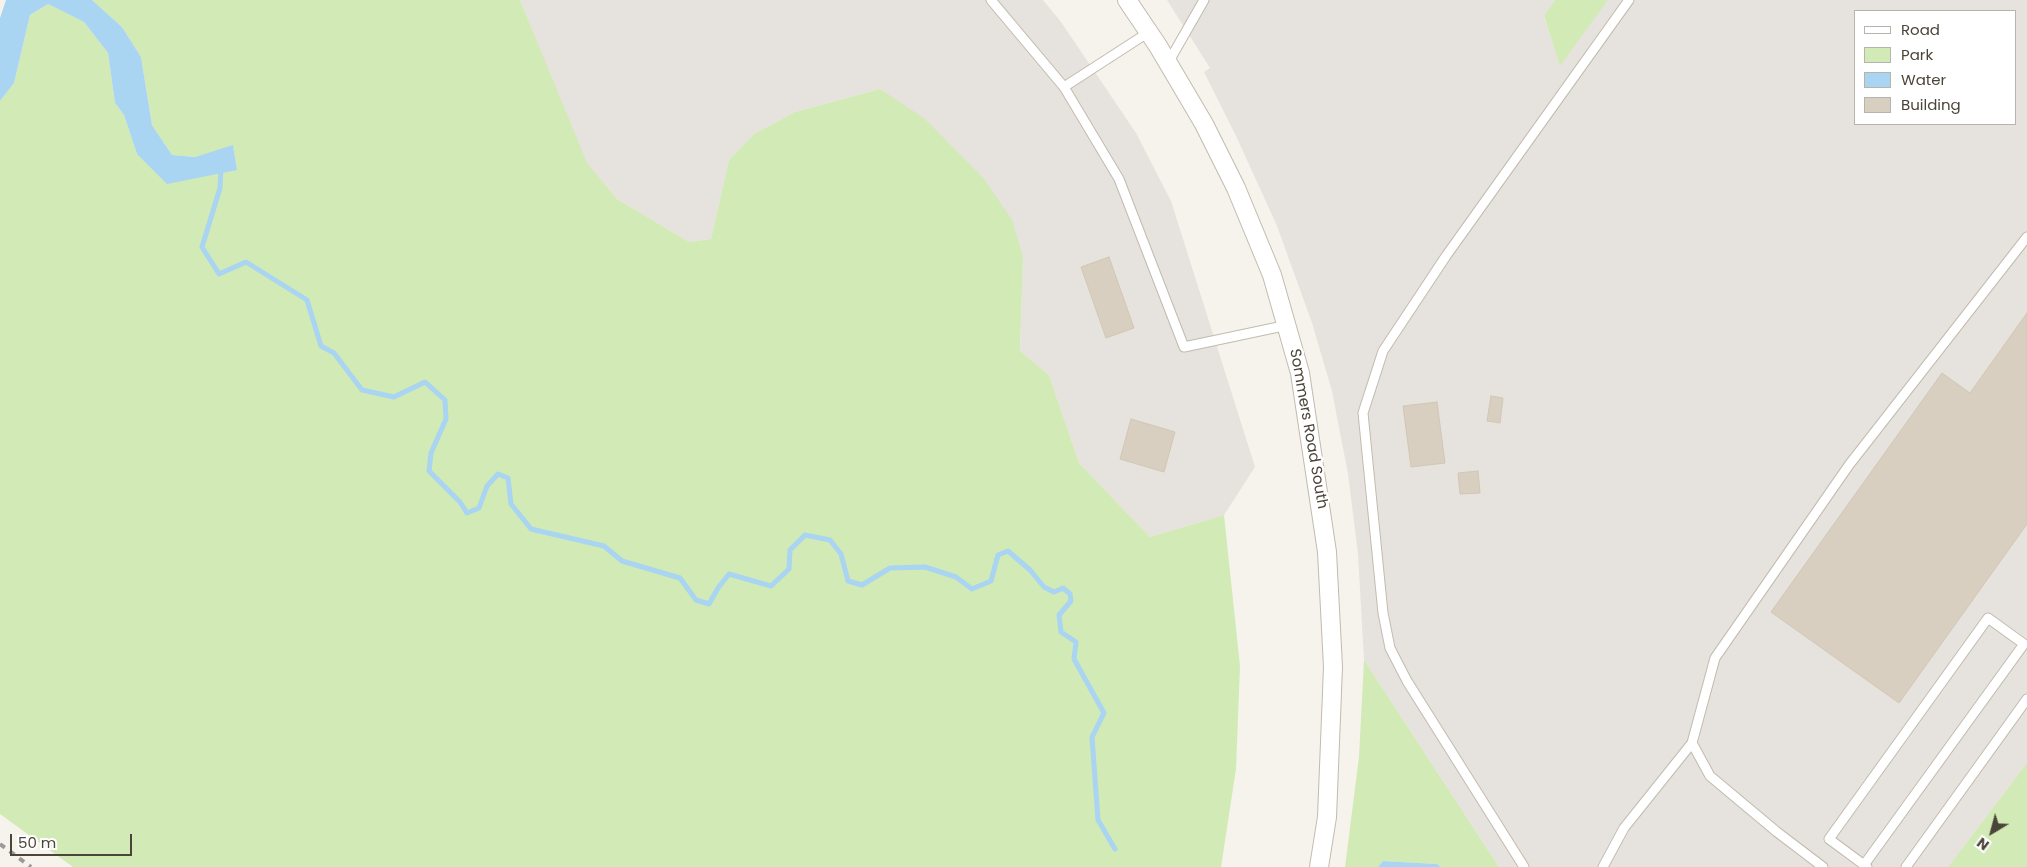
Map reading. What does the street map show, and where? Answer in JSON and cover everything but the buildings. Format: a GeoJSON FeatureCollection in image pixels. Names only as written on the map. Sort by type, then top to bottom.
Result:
{"type":"FeatureCollection","features":[{"type":"Feature","properties":{"kind":"street","name":"Sommers Road South"},"geometry":{"type":"LineString","coordinates":[[1127,0],[1168,63],[1204,124],[1236,188],[1272,275],[1288,325],[1300,373],[1328,552],[1333,666],[1327,817],[1319,867]]}},
{"type":"Feature","properties":{"kind":"lane"},"geometry":{"type":"LineString","coordinates":[[991,0],[1064,87],[1119,179],[1184,347],[1288,325]]}},
{"type":"Feature","properties":{"kind":"lane"},"geometry":{"type":"LineString","coordinates":[[1168,63],[1204,0]]}},
{"type":"Feature","properties":{"kind":"lane"},"geometry":{"type":"LineString","coordinates":[[1524,867],[1407,681],[1390,648],[1384,622],[1363,412],[1383,350],[1446,256],[1629,0]]}},
{"type":"Feature","properties":{"kind":"lane"},"geometry":{"type":"LineString","coordinates":[[1064,87],[1148,32]]}},
{"type":"Feature","properties":{"kind":"lane"},"geometry":{"type":"LineString","coordinates":[[1603,867],[1624,828],[1692,742],[1715,658],[1849,465],[2027,237]]}},
{"type":"Feature","properties":{"kind":"lane"},"geometry":{"type":"LineString","coordinates":[[1988,618],[2024,644],[1866,866],[1829,839],[1988,618]]}},
{"type":"Feature","properties":{"kind":"lane"},"geometry":{"type":"LineString","coordinates":[[1906,867],[2027,699]]}},
{"type":"Feature","properties":{"kind":"lane"},"geometry":{"type":"LineString","coordinates":[[1692,742],[1710,776],[1823,867]]}},
{"type":"Feature","properties":{"kind":"shaded area"},"geometry":{"type":"Polygon","coordinates":[[[520,0],[1043,0],[1061,22],[1136,133],[1171,201],[1255,467],[1224,515],[1150,537],[1079,463],[1049,375],[1020,351],[1023,257],[880,89],[795,112],[754,134],[729,160],[711,239],[689,242],[617,199],[586,163],[520,0]]]}},
{"type":"Feature","properties":{"kind":"shaded area"},"geometry":{"type":"Polygon","coordinates":[[[1167,0],[1555,0],[1544,17],[1560,65],[1608,0],[2027,0],[2027,763],[1948,867],[1499,867],[1364,660],[1358,554],[1348,474],[1332,391],[1312,323],[1277,226],[1237,138],[1204,72],[1210,68],[1167,0]]]}},
{"type":"Feature","properties":{"kind":"green space"},"geometry":{"type":"Polygon","coordinates":[[[92,0],[520,0],[587,163],[617,199],[689,242],[711,239],[729,160],[754,134],[795,112],[880,89],[925,119],[984,179],[1012,220],[1023,257],[1020,351],[1049,375],[1079,463],[1150,537],[1224,515],[1240,666],[1236,769],[1221,867],[73,867],[0,814],[0,101],[14,83],[30,15],[48,4],[84,22],[108,53],[115,103],[124,115],[137,154],[237,170],[233,146],[195,157],[172,155],[152,125],[141,57],[122,27],[92,0]]]}},
{"type":"Feature","properties":{"kind":"green space"},"geometry":{"type":"Polygon","coordinates":[[[1555,0],[1608,0],[1560,66],[1544,16],[1555,0]]]}},
{"type":"Feature","properties":{"kind":"green space"},"geometry":{"type":"Polygon","coordinates":[[[1364,660],[1499,867],[1441,867],[1437,864],[1383,861],[1378,867],[1345,867],[1359,757],[1364,660]]]}},
{"type":"Feature","properties":{"kind":"green space"},"geometry":{"type":"Polygon","coordinates":[[[2027,763],[2027,867],[1948,867],[2027,763]]]}},
{"type":"Feature","properties":{"kind":"water"},"geometry":{"type":"Polygon","coordinates":[[[6,0],[92,0],[122,27],[141,57],[152,125],[172,155],[195,157],[233,145],[237,170],[167,184],[137,154],[124,115],[115,103],[108,53],[84,22],[48,4],[30,15],[14,83],[0,101],[0,18],[6,0]]]}},
{"type":"Feature","properties":{"kind":"water"},"geometry":{"type":"Polygon","coordinates":[[[1383,861],[1437,864],[1441,867],[1378,867],[1383,861]]]}},
{"type":"Feature","properties":{"kind":"waterway"},"geometry":{"type":"LineString","coordinates":[[221,168],[220,188],[202,247],[219,274],[246,262],[307,300],[321,346],[334,353],[362,390],[394,397],[425,382],[445,400],[446,419],[431,453],[429,471],[460,502],[467,513],[479,508],[487,486],[498,474],[508,478],[511,504],[531,529],[604,546],[622,561],[680,578],[696,600],[709,604],[729,574],[771,586],[789,569],[790,550],[805,535],[830,540],[841,554],[848,581],[862,585],[890,568],[925,567],[956,577],[972,589],[991,581],[998,555],[1008,551],[1030,570],[1044,587],[1054,592],[1063,588],[1070,594],[1071,601],[1059,615],[1061,632],[1076,642],[1074,659],[1104,713],[1092,737],[1098,820],[1115,849]]}},
{"type":"Feature","properties":{"kind":"railway"},"geometry":{"type":"LineString","coordinates":[[0,844],[31,867]]}}]}
